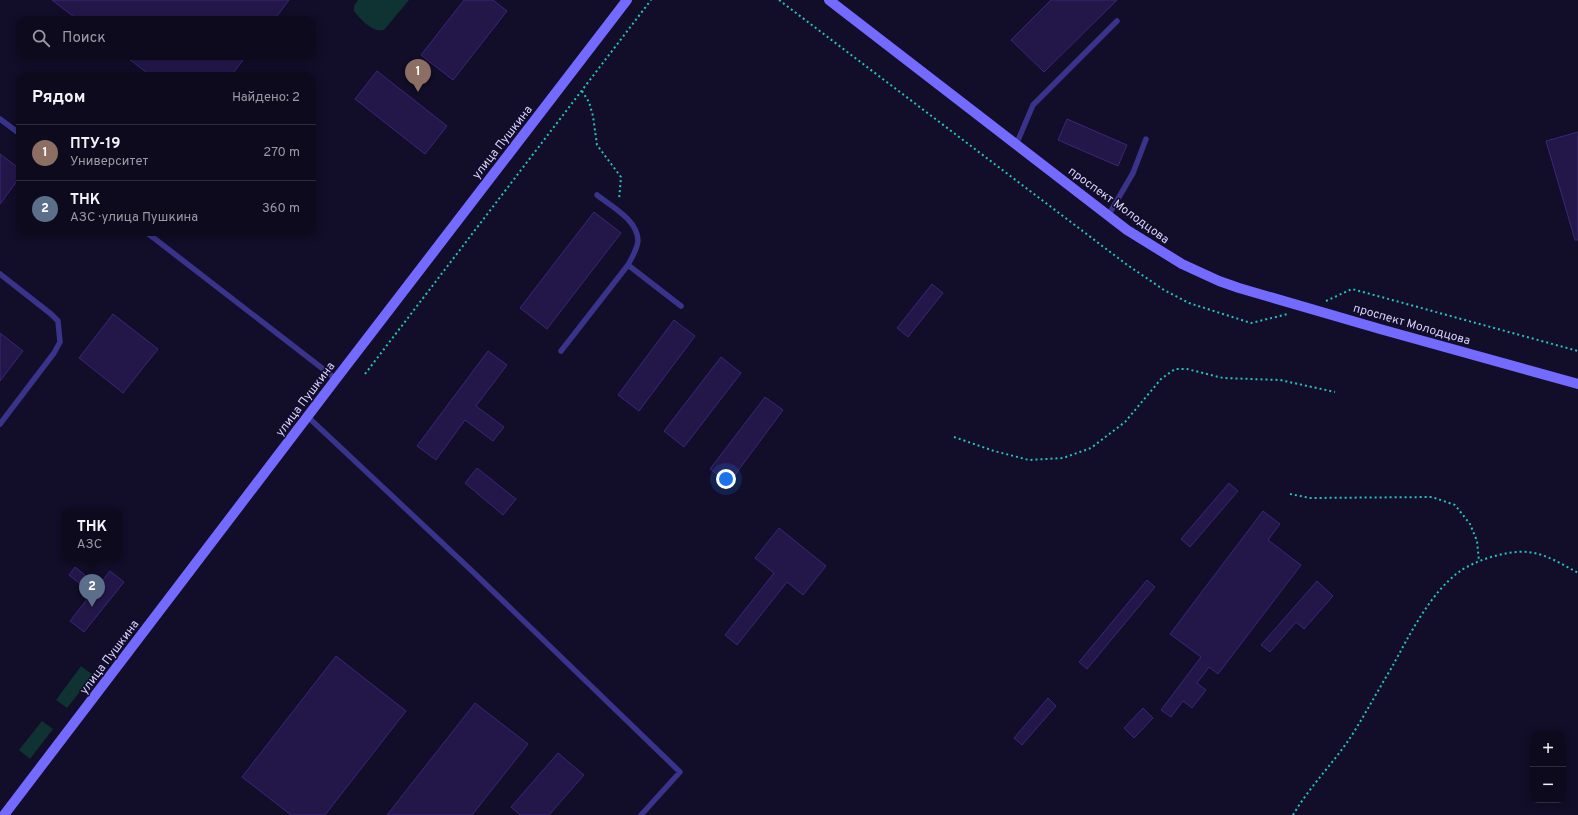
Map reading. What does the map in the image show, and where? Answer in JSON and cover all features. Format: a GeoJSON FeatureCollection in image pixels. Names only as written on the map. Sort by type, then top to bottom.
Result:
{"type":"FeatureCollection","features":[{"type":"Feature","properties":{"kind":"main road","name":"улица Пушкина"},"geometry":{"type":"LineString","coordinates":[[4,815],[627,0]]}},
{"type":"Feature","properties":{"kind":"main road","name":"проспект Молодцова"},"geometry":{"type":"LineString","coordinates":[[829,0],[1108,216],[1163,254],[1200,273],[1239,288],[1578,384]]}},
{"type":"Feature","properties":{"kind":"lane"},"geometry":{"type":"LineString","coordinates":[[1016,145],[1033,105],[1117,21]]}},
{"type":"Feature","properties":{"kind":"lane"},"geometry":{"type":"LineString","coordinates":[[0,119],[16,131]]}},
{"type":"Feature","properties":{"kind":"lane"},"geometry":{"type":"LineString","coordinates":[[1108,216],[1133,173],[1146,139]]}},
{"type":"Feature","properties":{"kind":"lane"},"geometry":{"type":"LineString","coordinates":[[562,351],[628,265],[635,252],[638,240],[635,229],[627,218],[597,195]]}},
{"type":"Feature","properties":{"kind":"lane"},"geometry":{"type":"LineString","coordinates":[[151,236],[336,379]]}},
{"type":"Feature","properties":{"kind":"lane"},"geometry":{"type":"LineString","coordinates":[[628,265],[682,306]]}},
{"type":"Feature","properties":{"kind":"lane"},"geometry":{"type":"LineString","coordinates":[[0,274],[51,314],[58,322],[60,342],[54,353],[0,424]]}},
{"type":"Feature","properties":{"kind":"lane"},"geometry":{"type":"LineString","coordinates":[[308,417],[471,570],[680,772],[641,815]]}},
{"type":"Feature","properties":{"kind":"path"},"geometry":{"type":"LineString","coordinates":[[365,374],[651,0]]}},
{"type":"Feature","properties":{"kind":"path"},"geometry":{"type":"LineString","coordinates":[[779,0],[1126,264],[1164,290],[1189,303],[1251,323],[1309,308],[1352,290],[1578,350]]}},
{"type":"Feature","properties":{"kind":"path"},"geometry":{"type":"LineString","coordinates":[[582,91],[589,102],[593,116],[597,145],[621,177],[618,211]]}},
{"type":"Feature","properties":{"kind":"path"},"geometry":{"type":"LineString","coordinates":[[954,437],[994,451],[1029,460],[1063,458],[1091,448],[1125,422],[1161,379],[1175,369],[1187,369],[1223,378],[1280,380],[1334,392]]}},
{"type":"Feature","properties":{"kind":"path"},"geometry":{"type":"LineString","coordinates":[[1290,494],[1310,498],[1432,497],[1455,505],[1470,524],[1477,541],[1479,561]]}},
{"type":"Feature","properties":{"kind":"path"},"geometry":{"type":"LineString","coordinates":[[1293,815],[1302,800],[1346,746],[1411,632],[1440,590],[1459,571],[1479,561],[1507,554],[1528,552],[1550,558],[1578,573]]}},
{"type":"Feature","properties":{"kind":"green space"},"geometry":{"type":"Polygon","coordinates":[[[358,0],[409,0],[384,30],[380,30],[367,25],[354,11],[354,6],[358,0]]]}},
{"type":"Feature","properties":{"kind":"green space"},"geometry":{"type":"Polygon","coordinates":[[[81,666],[93,675],[67,708],[56,700],[81,666]]]}},
{"type":"Feature","properties":{"kind":"green space"},"geometry":{"type":"Polygon","coordinates":[[[42,721],[53,729],[30,759],[19,750],[42,721]]]}},
{"type":"Feature","properties":{"kind":"building"},"geometry":{"type":"Polygon","coordinates":[[[52,0],[289,0],[277,16],[73,16],[52,0]]]}},
{"type":"Feature","properties":{"kind":"building"},"geometry":{"type":"Polygon","coordinates":[[[464,0],[493,0],[507,11],[453,80],[421,55],[464,0]]]}},
{"type":"Feature","properties":{"kind":"building"},"geometry":{"type":"Polygon","coordinates":[[[1051,0],[1117,0],[1044,72],[1011,40],[1051,0]]]}},
{"type":"Feature","properties":{"kind":"building"},"geometry":{"type":"Polygon","coordinates":[[[130,60],[243,60],[234,72],[146,72],[130,60]]]}},
{"type":"Feature","properties":{"kind":"building"},"geometry":{"type":"Polygon","coordinates":[[[377,71],[447,126],[425,154],[355,99],[377,71]]]}},
{"type":"Feature","properties":{"kind":"building"},"geometry":{"type":"Polygon","coordinates":[[[1067,119],[1127,145],[1118,166],[1058,140],[1067,119]]]}},
{"type":"Feature","properties":{"kind":"building"},"geometry":{"type":"Polygon","coordinates":[[[1578,132],[1578,240],[1575,240],[1546,141],[1578,132]]]}},
{"type":"Feature","properties":{"kind":"building"},"geometry":{"type":"Polygon","coordinates":[[[0,154],[16,166],[16,182],[0,204],[0,154]]]}},
{"type":"Feature","properties":{"kind":"building"},"geometry":{"type":"Polygon","coordinates":[[[594,212],[621,233],[547,329],[520,308],[594,212]]]}},
{"type":"Feature","properties":{"kind":"building"},"geometry":{"type":"Polygon","coordinates":[[[932,284],[943,293],[908,337],[897,328],[932,284]]]}},
{"type":"Feature","properties":{"kind":"building"},"geometry":{"type":"Polygon","coordinates":[[[113,314],[158,349],[123,393],[79,358],[113,314]]]}},
{"type":"Feature","properties":{"kind":"building"},"geometry":{"type":"Polygon","coordinates":[[[674,320],[695,336],[639,411],[618,395],[674,320]]]}},
{"type":"Feature","properties":{"kind":"building"},"geometry":{"type":"Polygon","coordinates":[[[0,333],[23,351],[0,381],[0,333]]]}},
{"type":"Feature","properties":{"kind":"building"},"geometry":{"type":"Polygon","coordinates":[[[488,351],[507,365],[476,406],[504,427],[493,441],[465,420],[436,460],[417,446],[488,351]]]}},
{"type":"Feature","properties":{"kind":"building"},"geometry":{"type":"Polygon","coordinates":[[[721,357],[741,373],[684,447],[664,431],[721,357]]]}},
{"type":"Feature","properties":{"kind":"building"},"geometry":{"type":"Polygon","coordinates":[[[765,397],[783,410],[729,483],[710,469],[765,397]]]}},
{"type":"Feature","properties":{"kind":"building"},"geometry":{"type":"Polygon","coordinates":[[[477,468],[516,499],[503,515],[465,483],[477,468]]]}},
{"type":"Feature","properties":{"kind":"building"},"geometry":{"type":"Polygon","coordinates":[[[1229,483],[1238,491],[1190,547],[1181,539],[1229,483]]]}},
{"type":"Feature","properties":{"kind":"building"},"geometry":{"type":"Polygon","coordinates":[[[1263,511],[1280,524],[1268,540],[1301,565],[1218,674],[1209,667],[1197,683],[1206,690],[1192,708],[1183,701],[1171,717],[1161,710],[1201,657],[1170,634],[1263,511]]]}},
{"type":"Feature","properties":{"kind":"building"},"geometry":{"type":"Polygon","coordinates":[[[779,528],[826,566],[803,595],[787,582],[737,645],[725,635],[774,573],[755,558],[779,528]]]}},
{"type":"Feature","properties":{"kind":"building"},"geometry":{"type":"Polygon","coordinates":[[[75,567],[98,586],[110,571],[124,582],[84,632],[70,621],[92,593],[69,575],[75,567]]]}},
{"type":"Feature","properties":{"kind":"building"},"geometry":{"type":"Polygon","coordinates":[[[1147,580],[1155,587],[1087,669],[1079,662],[1147,580]]]}},
{"type":"Feature","properties":{"kind":"building"},"geometry":{"type":"Polygon","coordinates":[[[1317,581],[1333,596],[1304,629],[1296,622],[1270,652],[1261,645],[1317,581]]]}},
{"type":"Feature","properties":{"kind":"building"},"geometry":{"type":"Polygon","coordinates":[[[336,656],[406,711],[325,815],[291,815],[242,777],[336,656]]]}},
{"type":"Feature","properties":{"kind":"building"},"geometry":{"type":"Polygon","coordinates":[[[1048,698],[1056,706],[1022,745],[1014,738],[1048,698]]]}},
{"type":"Feature","properties":{"kind":"building"},"geometry":{"type":"Polygon","coordinates":[[[475,703],[528,744],[472,815],[387,815],[475,703]]]}},
{"type":"Feature","properties":{"kind":"building"},"geometry":{"type":"Polygon","coordinates":[[[1143,708],[1153,718],[1134,738],[1124,728],[1143,708]]]}},
{"type":"Feature","properties":{"kind":"building"},"geometry":{"type":"Polygon","coordinates":[[[558,753],[584,775],[549,815],[520,815],[511,807],[558,753]]]}},
{"type":"Feature","properties":{"kind":"place","name":"ПТУ-19"},"geometry":{"type":"Point","coordinates":[418,92]}},
{"type":"Feature","properties":{"kind":"place","name":"ТНК"},"geometry":{"type":"Point","coordinates":[92,607]}}]}
